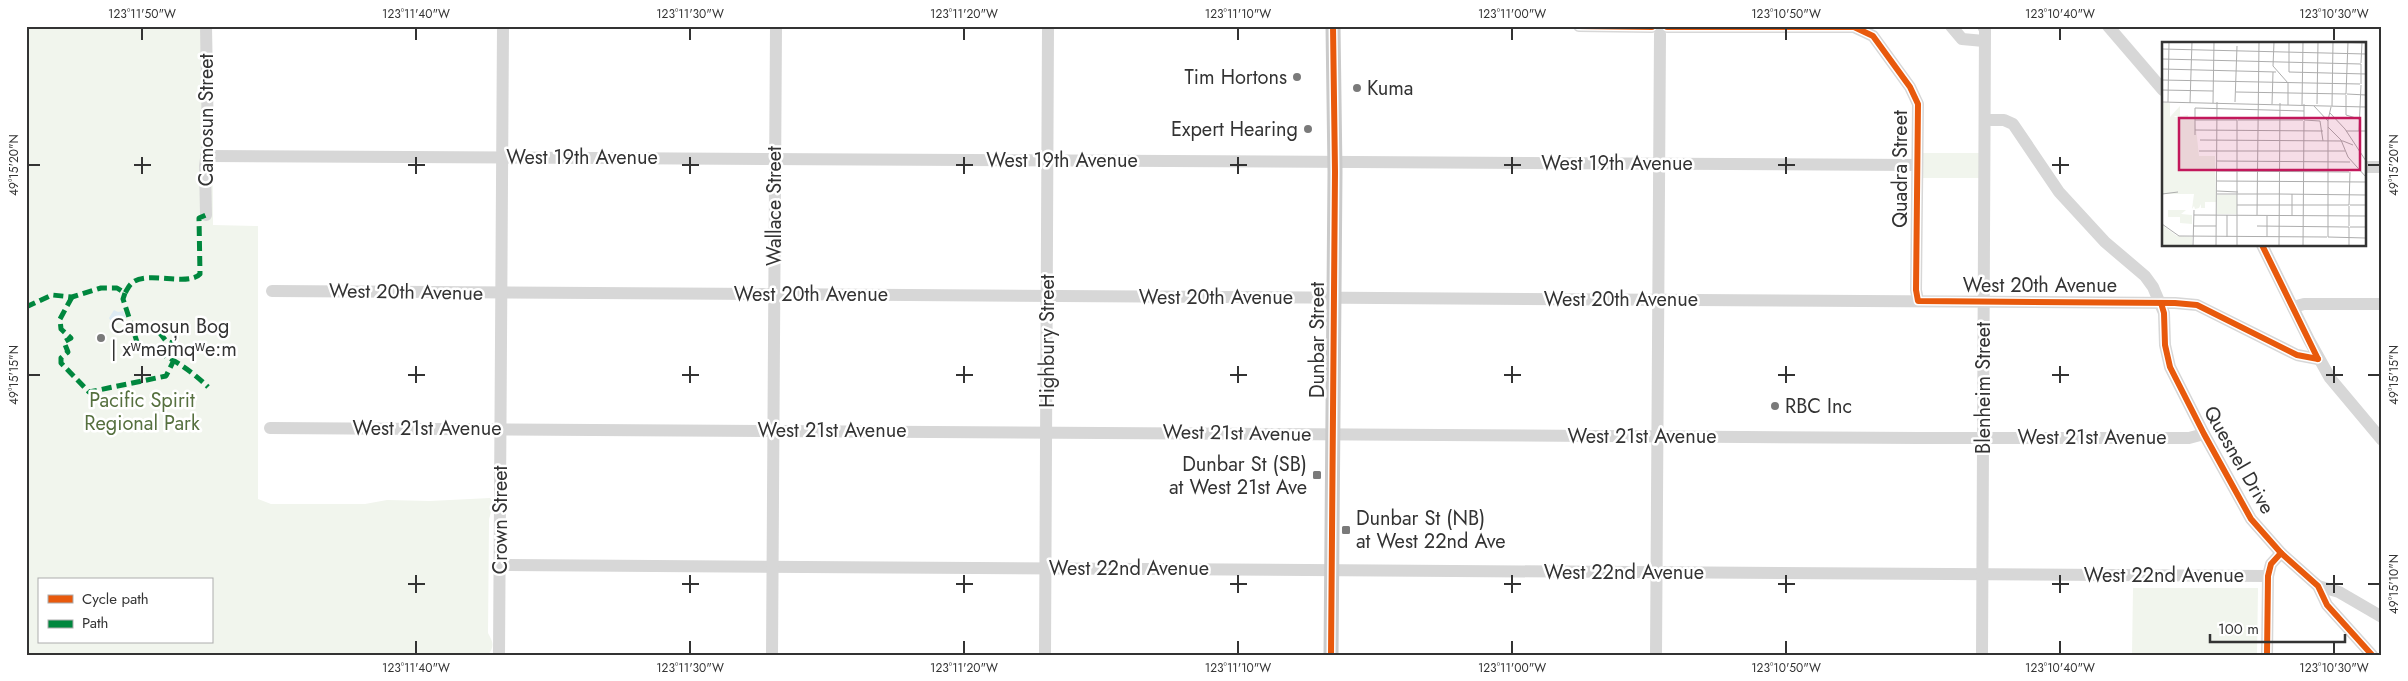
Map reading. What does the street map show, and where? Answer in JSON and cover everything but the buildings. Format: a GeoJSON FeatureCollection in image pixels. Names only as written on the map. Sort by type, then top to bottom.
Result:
{"type":"FeatureCollection","features":[{"type":"Feature","properties":{"kind":"main road","name":"Dunbar Street"},"geometry":{"type":"LineString","coordinates":[[1330,655],[1334,297],[1333,26]]}},
{"type":"Feature","properties":{"kind":"street","name":"Camosun Street"},"geometry":{"type":"LineString","coordinates":[[206,26],[208,156],[205,166],[206,215]]}},
{"type":"Feature","properties":{"kind":"street","name":"Crown Street"},"geometry":{"type":"LineString","coordinates":[[499,655],[503,157],[502,26]]}},
{"type":"Feature","properties":{"kind":"street","name":"Highbury Street"},"geometry":{"type":"LineString","coordinates":[[1045,655],[1048,26]]}},
{"type":"Feature","properties":{"kind":"street"},"geometry":{"type":"LineString","coordinates":[[1579,26],[1660,28],[1831,26]]}},
{"type":"Feature","properties":{"kind":"street","name":"Quadra Street"},"geometry":{"type":"LineString","coordinates":[[1831,26],[1859,28],[1873,36],[1910,87],[1918,104],[1916,290],[1918,301]]}},
{"type":"Feature","properties":{"kind":"street"},"geometry":{"type":"LineString","coordinates":[[1951,26],[1962,39],[1985,31]]}},
{"type":"Feature","properties":{"kind":"street"},"geometry":{"type":"LineString","coordinates":[[2108,26],[2162,89]]}},
{"type":"Feature","properties":{"kind":"street","name":"Wallace Street"},"geometry":{"type":"LineString","coordinates":[[772,655],[775,27]]}},
{"type":"Feature","properties":{"kind":"street"},"geometry":{"type":"LineString","coordinates":[[1656,655],[1660,28]]}},
{"type":"Feature","properties":{"kind":"street","name":"Blenheim Street"},"geometry":{"type":"LineString","coordinates":[[1982,655],[1985,31]]}},
{"type":"Feature","properties":{"kind":"street","name":"Quesnel Drive"},"geometry":{"type":"LineString","coordinates":[[1985,120],[2004,120],[2013,124],[2059,192],[2105,242],[2145,276],[2161,303],[2164,313],[2165,345],[2170,367],[2204,434],[2251,518],[2281,553],[2318,586],[2327,605],[2372,655]]}},
{"type":"Feature","properties":{"kind":"street","name":"West 19th Avenue"},"geometry":{"type":"LineString","coordinates":[[208,156],[1659,162],[1917,165]]}},
{"type":"Feature","properties":{"kind":"street"},"geometry":{"type":"LineString","coordinates":[[2366,167],[2382,167]]}},
{"type":"Feature","properties":{"kind":"street"},"geometry":{"type":"LineString","coordinates":[[2262,246],[2318,359],[2335,385],[2382,440]]}},
{"type":"Feature","properties":{"kind":"street","name":"West 20th Avenue"},"geometry":{"type":"LineString","coordinates":[[272,291],[2161,303],[2197,306],[2297,355],[2318,359]]}},
{"type":"Feature","properties":{"kind":"street"},"geometry":{"type":"LineString","coordinates":[[2293,307],[2304,304],[2382,304]]}},
{"type":"Feature","properties":{"kind":"street","name":"West 21st Avenue"},"geometry":{"type":"LineString","coordinates":[[270,428],[2189,438],[2204,434]]}},
{"type":"Feature","properties":{"kind":"street"},"geometry":{"type":"LineString","coordinates":[[2267,655],[2268,576],[2270,564],[2281,553]]}},
{"type":"Feature","properties":{"kind":"street","name":"West 22nd Avenue"},"geometry":{"type":"LineString","coordinates":[[500,565],[2268,576]]}},
{"type":"Feature","properties":{"kind":"street"},"geometry":{"type":"LineString","coordinates":[[2318,586],[2339,592],[2382,617]]}},
{"type":"Feature","properties":{"kind":"green space","name":"Pacific Spirit Regional Park"},"geometry":{"type":"Polygon","coordinates":[[[26,26],[212,26],[213,225],[258,226],[258,499],[271,504],[365,504],[387,500],[430,501],[490,498],[494,502],[489,519],[488,633],[492,642],[492,649],[488,655],[26,655],[26,26]]]}},
{"type":"Feature","properties":{"kind":"green space"},"geometry":{"type":"Polygon","coordinates":[[[1920,153],[1979,153],[1979,178],[1920,178],[1920,153]]]}},
{"type":"Feature","properties":{"kind":"green space"},"geometry":{"type":"Polygon","coordinates":[[[2133,588],[2258,588],[2257,655],[2132,655],[2133,588]]]}},
{"type":"Feature","properties":{"kind":"shaded area"},"geometry":{"type":"Polygon","coordinates":[[[114,310],[118,312],[123,311],[126,318],[114,327],[109,318],[114,310]]]}},
{"type":"Feature","properties":{"kind":"marked path"},"geometry":{"type":"LineString","coordinates":[[26,307],[52,295],[72,297],[101,288],[117,288],[125,293],[129,286],[138,279],[194,278],[200,274],[199,218],[206,215]]}},
{"type":"Feature","properties":{"kind":"marked path"},"geometry":{"type":"LineString","coordinates":[[125,293],[123,299],[138,345],[157,352],[175,362],[193,373],[208,387]]}},
{"type":"Feature","properties":{"kind":"marked path"},"geometry":{"type":"LineString","coordinates":[[72,297],[60,319],[61,329],[71,338],[64,342],[68,352],[61,358],[61,363],[89,392],[166,376],[173,362]]}},
{"type":"Feature","properties":{"kind":"marked path"},"geometry":{"type":"LineString","coordinates":[[159,332],[166,341],[172,343],[172,352],[167,356]]}},
{"type":"Feature","properties":{"kind":"cycle path"},"geometry":{"type":"LineString","coordinates":[[1331,655],[1335,172],[1333,26]]}},
{"type":"Feature","properties":{"kind":"cycle path"},"geometry":{"type":"LineString","coordinates":[[1579,26],[1652,27]]}},
{"type":"Feature","properties":{"kind":"cycle path"},"geometry":{"type":"LineString","coordinates":[[1667,27],[1854,27],[1873,36],[1910,87],[1918,104],[1916,290],[1918,301],[2175,303],[2197,305],[2297,355],[2318,359]]}},
{"type":"Feature","properties":{"kind":"cycle path"},"geometry":{"type":"LineString","coordinates":[[2262,246],[2318,359]]}},
{"type":"Feature","properties":{"kind":"cycle path"},"geometry":{"type":"LineString","coordinates":[[2161,303],[2164,313],[2165,345],[2170,367],[2204,434],[2251,519],[2281,553],[2318,586],[2327,605],[2372,655]]}},
{"type":"Feature","properties":{"kind":"cycle path"},"geometry":{"type":"LineString","coordinates":[[2267,655],[2268,576],[2271,564],[2281,553]]}},
{"type":"Feature","properties":{"kind":"place","name":"Tim Hortons"},"geometry":{"type":"Point","coordinates":[1297,77]}},
{"type":"Feature","properties":{"kind":"place","name":"Kuma"},"geometry":{"type":"Point","coordinates":[1357,88]}},
{"type":"Feature","properties":{"kind":"place","name":"Expert Hearing"},"geometry":{"type":"Point","coordinates":[1308,129]}},
{"type":"Feature","properties":{"kind":"place","name":"Camosun Bog | xʷməm̓qʷe:m"},"geometry":{"type":"Point","coordinates":[101,338]}},
{"type":"Feature","properties":{"kind":"place","name":"RBC Inc"},"geometry":{"type":"Point","coordinates":[1775,406]}},
{"type":"Feature","properties":{"kind":"place","name":"Dunbar St (SB) at West 21st Ave"},"geometry":{"type":"Point","coordinates":[1317,475]}},
{"type":"Feature","properties":{"kind":"place","name":"Dunbar St (NB) at West 22nd Ave"},"geometry":{"type":"Point","coordinates":[1346,530]}}]}
